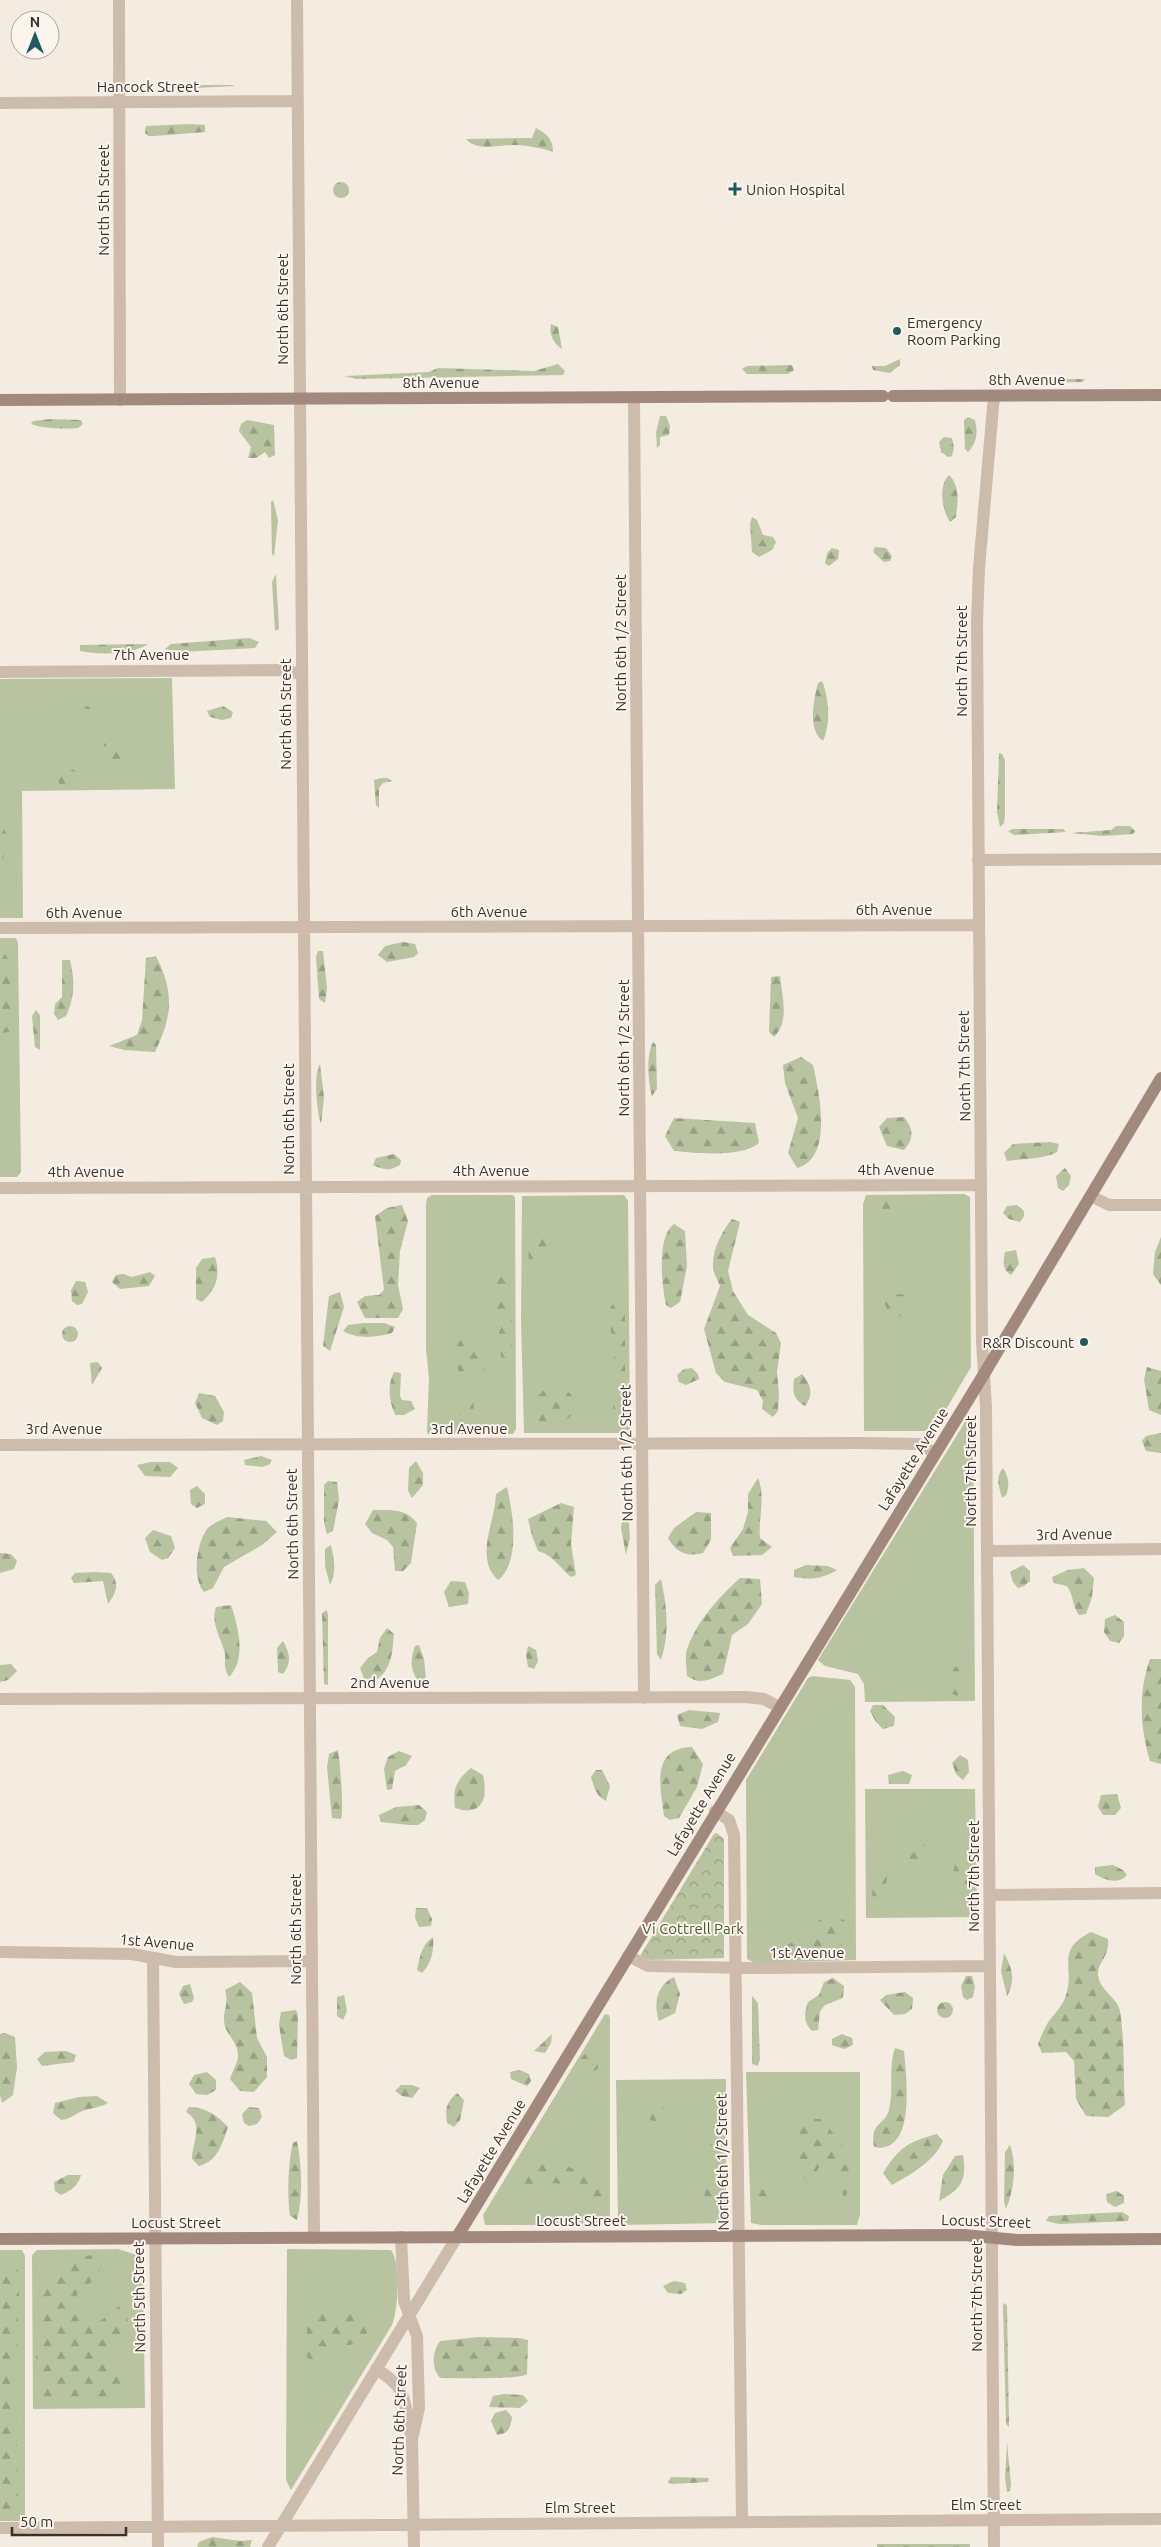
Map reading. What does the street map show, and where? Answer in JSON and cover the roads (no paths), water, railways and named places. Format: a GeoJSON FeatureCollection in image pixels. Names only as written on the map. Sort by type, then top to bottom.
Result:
{"type":"FeatureCollection","features":[{"type":"Feature","properties":{"kind":"street","name":"North 5th Street"},"geometry":{"type":"LineString","coordinates":[[119,0],[120,400]]}},
{"type":"Feature","properties":{"kind":"street","name":"North 6th Street"},"geometry":{"type":"LineString","coordinates":[[296,0],[314,2238]]}},
{"type":"Feature","properties":{"kind":"street","name":"Hancock Street"},"geometry":{"type":"LineString","coordinates":[[0,103],[297,101]]}},
{"type":"Feature","properties":{"kind":"street","name":"8th Avenue"},"geometry":{"type":"LineString","coordinates":[[0,400],[1161,395]]}},
{"type":"Feature","properties":{"kind":"street","name":"North 7th Street"},"geometry":{"type":"LineString","coordinates":[[994,396],[977,602],[978,925],[987,1551],[994,2547]]}},
{"type":"Feature","properties":{"kind":"street","name":"North 6th 1/2 Street"},"geometry":{"type":"LineString","coordinates":[[634,397],[644,1698]]}},
{"type":"Feature","properties":{"kind":"street","name":"7th Avenue"},"geometry":{"type":"LineString","coordinates":[[0,672],[284,670],[301,674]]}},
{"type":"Feature","properties":{"kind":"street"},"geometry":{"type":"LineString","coordinates":[[978,860],[1161,859]]}},
{"type":"Feature","properties":{"kind":"street","name":"6th Avenue"},"geometry":{"type":"LineString","coordinates":[[0,928],[978,925]]}},
{"type":"Feature","properties":{"kind":"street","name":"Lafayette Avenue"},"geometry":{"type":"LineString","coordinates":[[268,2547],[984,1374],[1161,1078]]}},
{"type":"Feature","properties":{"kind":"street","name":"4th Avenue"},"geometry":{"type":"LineString","coordinates":[[0,1188],[981,1185]]}},
{"type":"Feature","properties":{"kind":"street"},"geometry":{"type":"LineString","coordinates":[[1091,1196],[1110,1205],[1161,1205]]}},
{"type":"Feature","properties":{"kind":"street","name":"3rd Avenue"},"geometry":{"type":"LineString","coordinates":[[0,1445],[919,1444],[935,1453]]}},
{"type":"Feature","properties":{"kind":"street","name":"3rd Avenue"},"geometry":{"type":"LineString","coordinates":[[987,1551],[1161,1549]]}},
{"type":"Feature","properties":{"kind":"street","name":"2nd Avenue"},"geometry":{"type":"LineString","coordinates":[[0,1700],[746,1697],[764,1699],[779,1707]]}},
{"type":"Feature","properties":{"kind":"street","name":"North 6th 1/2 Street"},"geometry":{"type":"LineString","coordinates":[[716,1812],[729,1820],[734,1835],[742,2522]]}},
{"type":"Feature","properties":{"kind":"street"},"geometry":{"type":"LineString","coordinates":[[990,1895],[1161,1893]]}},
{"type":"Feature","properties":{"kind":"street","name":"1st Avenue"},"geometry":{"type":"LineString","coordinates":[[0,1952],[132,1954],[176,1962],[312,1962]]}},
{"type":"Feature","properties":{"kind":"street","name":"1st Avenue"},"geometry":{"type":"LineString","coordinates":[[628,1956],[640,1964],[648,1966],[737,1968],[990,1966]]}},
{"type":"Feature","properties":{"kind":"street","name":"North 5th Street"},"geometry":{"type":"LineString","coordinates":[[153,1958],[158,2547]]}},
{"type":"Feature","properties":{"kind":"street","name":"Locust Street"},"geometry":{"type":"LineString","coordinates":[[0,2239],[964,2235],[1017,2240],[1161,2239]]}},
{"type":"Feature","properties":{"kind":"street","name":"North 6th Street"},"geometry":{"type":"LineString","coordinates":[[401,2238],[404,2302],[418,2336],[419,2408],[412,2439],[414,2547]]}},
{"type":"Feature","properties":{"kind":"street"},"geometry":{"type":"LineString","coordinates":[[376,2369],[390,2377],[401,2389],[412,2439]]}},
{"type":"Feature","properties":{"kind":"street","name":"Elm Street"},"geometry":{"type":"LineString","coordinates":[[0,2528],[1161,2519]]}},
{"type":"Feature","properties":{"kind":"place","name":"Union Hospital"},"geometry":{"type":"Point","coordinates":[735,189]}},
{"type":"Feature","properties":{"kind":"place","name":"Emergency Room Parking"},"geometry":{"type":"Point","coordinates":[897,331]}},
{"type":"Feature","properties":{"kind":"place","name":"R&R Discount"},"geometry":{"type":"Point","coordinates":[1084,1342]}},
{"type":"Feature","properties":{"kind":"park label","name":"Vi Cottrell Park"},"geometry":{"type":"Point","coordinates":[693,1928]}}]}
